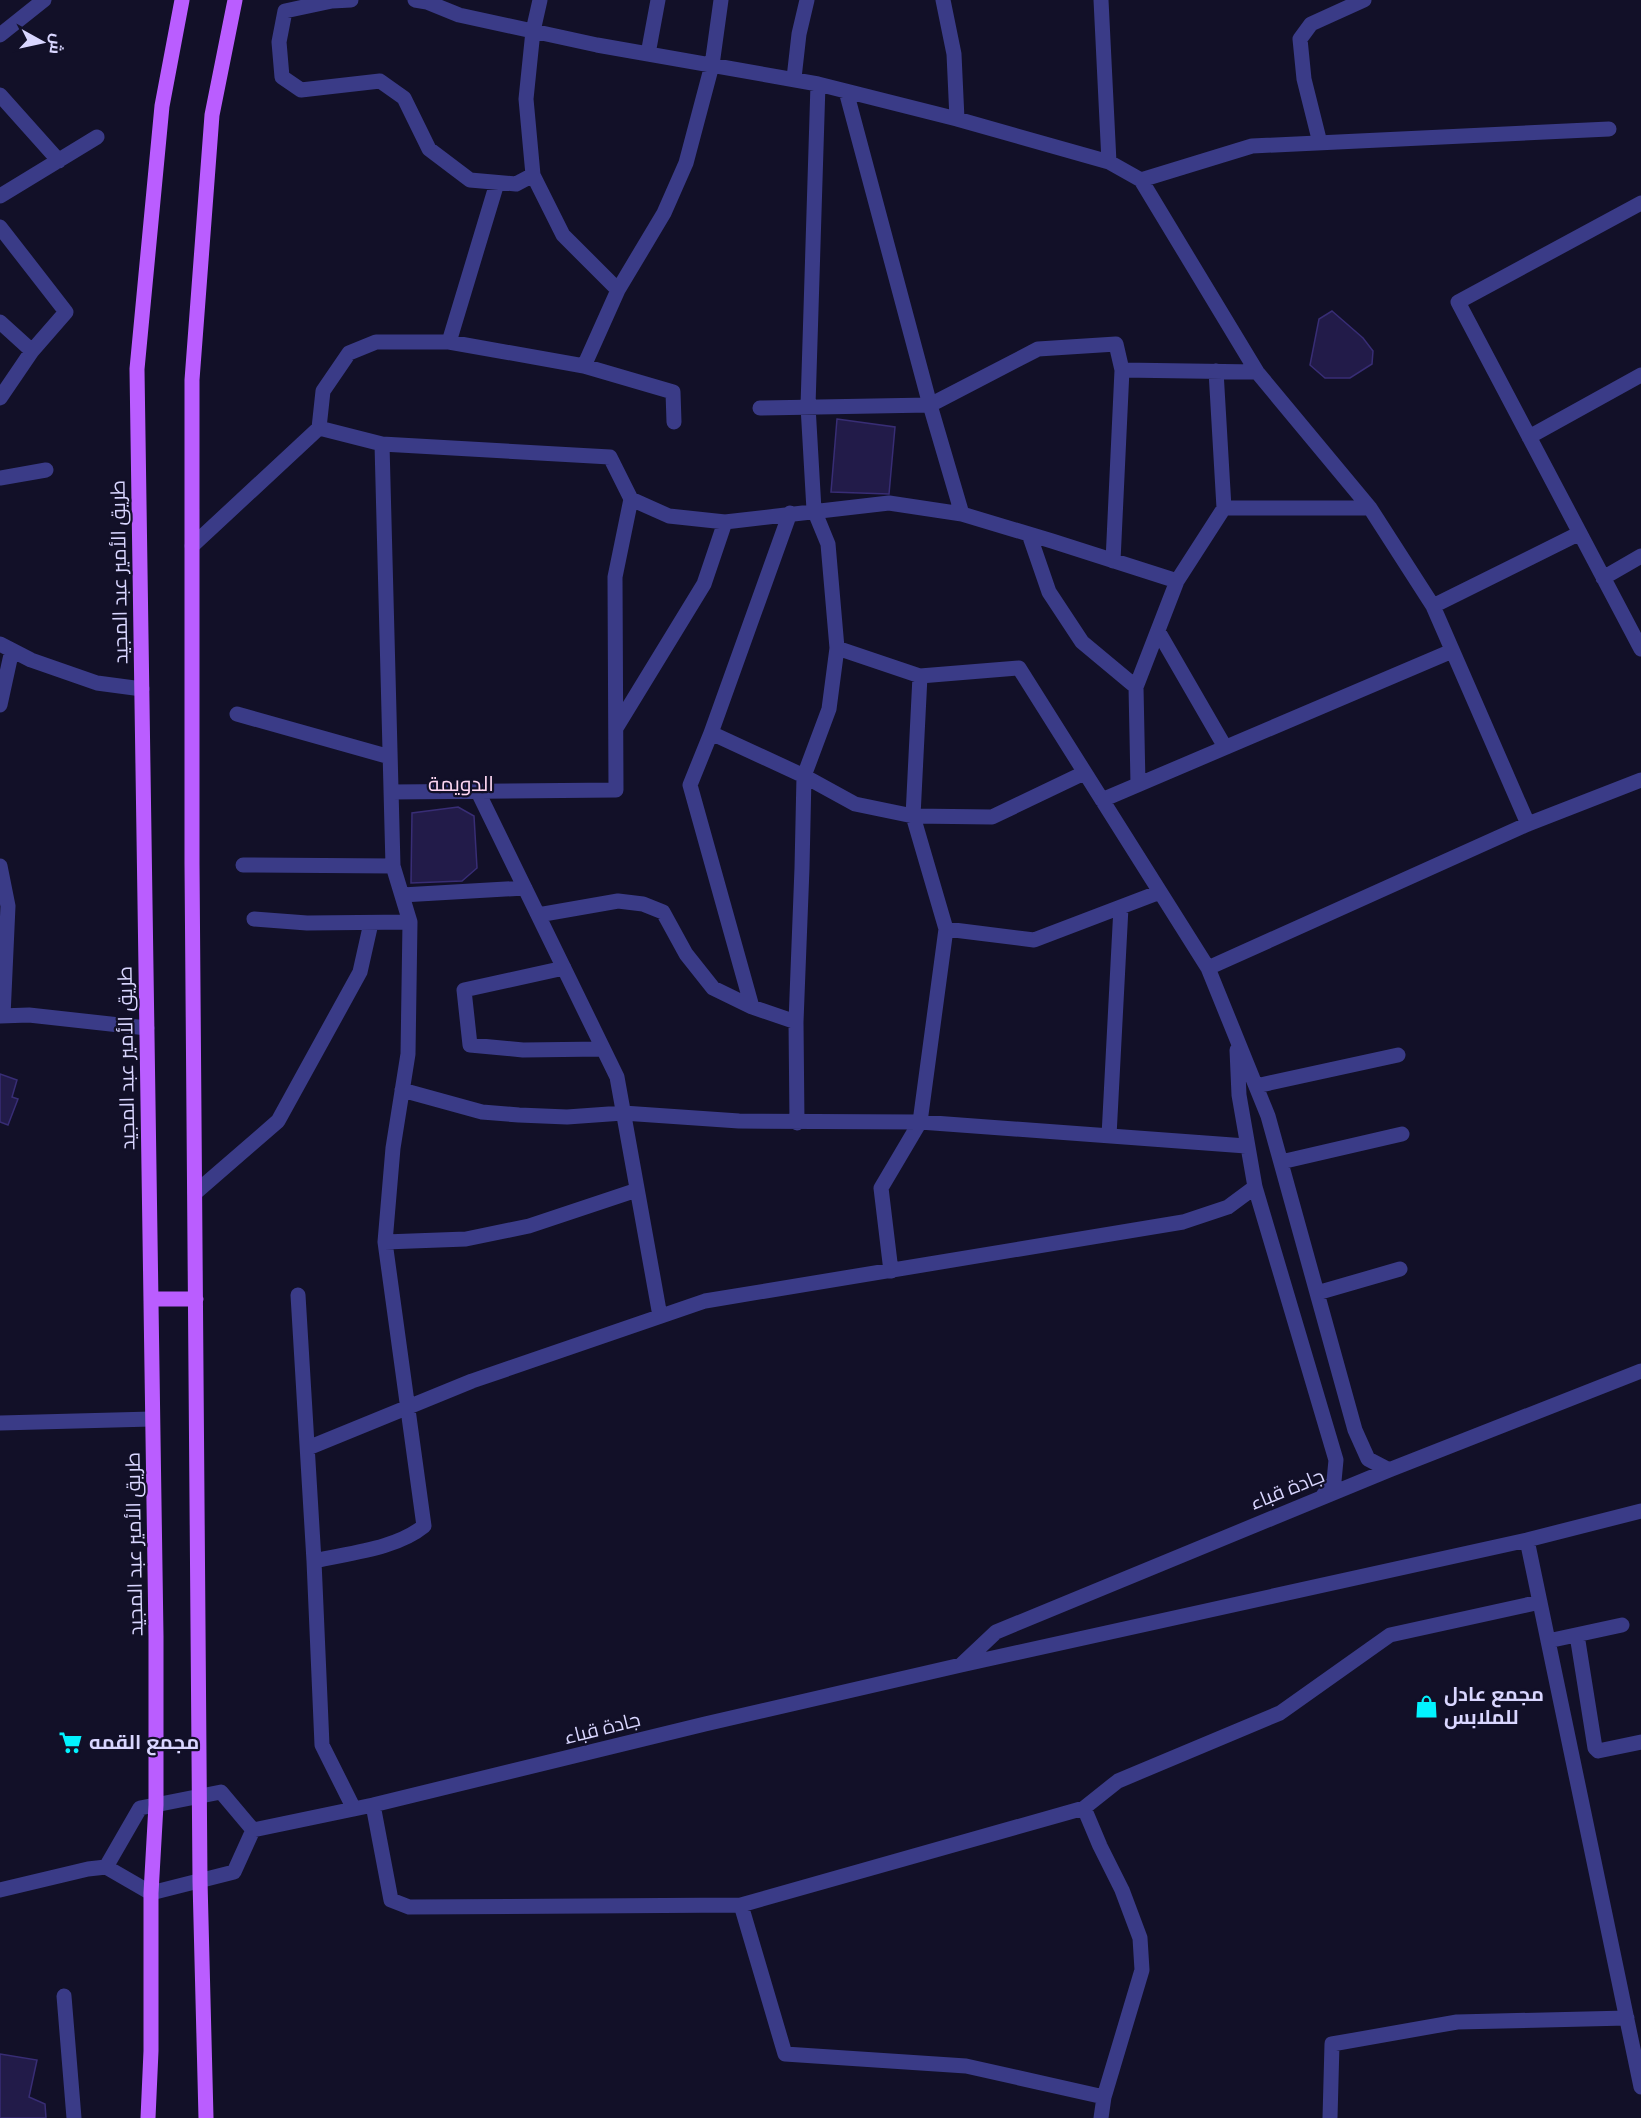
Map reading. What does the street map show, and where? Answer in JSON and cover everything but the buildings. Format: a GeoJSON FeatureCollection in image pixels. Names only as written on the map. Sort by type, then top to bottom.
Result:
{"type":"FeatureCollection","features":[{"type":"Feature","properties":{"kind":"main road","name":"طريق الأمير عبد المجيد"},"geometry":{"type":"LineString","coordinates":[[148,2118],[151,2051],[151,1893],[156,1794],[156,1636],[136,369],[162,106],[182,0]]}},
{"type":"Feature","properties":{"kind":"main road"},"geometry":{"type":"LineString","coordinates":[[206,2118],[200,1881],[192,380],[212,115],[235,0]]}},
{"type":"Feature","properties":{"kind":"main road"},"geometry":{"type":"LineString","coordinates":[[151,1299],[196,1299]]}},
{"type":"Feature","properties":{"kind":"street"},"geometry":{"type":"LineString","coordinates":[[0,35],[44,0]]}},
{"type":"Feature","properties":{"kind":"street"},"geometry":{"type":"LineString","coordinates":[[351,0],[285,11],[279,42],[282,77],[301,90],[381,81],[404,98],[429,149],[470,180],[516,184],[533,175]]}},
{"type":"Feature","properties":{"kind":"street"},"geometry":{"type":"LineString","coordinates":[[540,0],[533,31],[526,99],[533,175],[563,236],[618,290]]}},
{"type":"Feature","properties":{"kind":"street"},"geometry":{"type":"LineString","coordinates":[[648,54],[658,0]]}},
{"type":"Feature","properties":{"kind":"street"},"geometry":{"type":"LineString","coordinates":[[584,366],[618,290],[664,213],[686,163],[712,65],[721,0]]}},
{"type":"Feature","properties":{"kind":"street"},"geometry":{"type":"LineString","coordinates":[[795,78],[799,34],[807,0]]}},
{"type":"Feature","properties":{"kind":"street"},"geometry":{"type":"LineString","coordinates":[[943,0],[954,54],[957,119]]}},
{"type":"Feature","properties":{"kind":"street"},"geometry":{"type":"LineString","coordinates":[[1101,0],[1109,162]]}},
{"type":"Feature","properties":{"kind":"street"},"geometry":{"type":"LineString","coordinates":[[1320,143],[1304,79],[1300,39],[1311,24],[1364,0]]}},
{"type":"Feature","properties":{"kind":"street"},"geometry":{"type":"LineString","coordinates":[[423,1],[459,15],[597,45],[795,78],[957,119],[1109,162],[1141,180],[1257,372],[1370,508],[1433,606],[1528,824]]}},
{"type":"Feature","properties":{"kind":"street"},"geometry":{"type":"LineString","coordinates":[[797,1123],[796,1022],[804,776],[828,709],[837,648],[828,544],[814,510],[808,406],[818,84]]}},
{"type":"Feature","properties":{"kind":"street"},"geometry":{"type":"LineString","coordinates":[[846,91],[930,405],[962,514]]}},
{"type":"Feature","properties":{"kind":"street"},"geometry":{"type":"LineString","coordinates":[[0,95],[59,161]]}},
{"type":"Feature","properties":{"kind":"street"},"geometry":{"type":"LineString","coordinates":[[1141,180],[1252,146],[1609,129]]}},
{"type":"Feature","properties":{"kind":"street"},"geometry":{"type":"LineString","coordinates":[[0,196],[97,137]]}},
{"type":"Feature","properties":{"kind":"street"},"geometry":{"type":"LineString","coordinates":[[449,342],[497,183]]}},
{"type":"Feature","properties":{"kind":"street"},"geometry":{"type":"LineString","coordinates":[[1641,203],[1458,302],[1641,650]]}},
{"type":"Feature","properties":{"kind":"street"},"geometry":{"type":"LineString","coordinates":[[0,227],[66,312],[32,351],[0,398]]}},
{"type":"Feature","properties":{"kind":"street"},"geometry":{"type":"LineString","coordinates":[[0,322],[32,351]]}},
{"type":"Feature","properties":{"kind":"street"},"geometry":{"type":"LineString","coordinates":[[192,546],[319,428],[323,391],[348,353],[376,342],[449,342],[584,366],[674,392],[674,422]]}},
{"type":"Feature","properties":{"kind":"street"},"geometry":{"type":"LineString","coordinates":[[760,408],[930,405],[1038,349],[1116,344],[1122,370],[1113,561]]}},
{"type":"Feature","properties":{"kind":"street"},"geometry":{"type":"LineString","coordinates":[[1122,370],[1257,372]]}},
{"type":"Feature","properties":{"kind":"street"},"geometry":{"type":"LineString","coordinates":[[1138,784],[1136,687],[1177,581],[1224,508],[1216,371]]}},
{"type":"Feature","properties":{"kind":"street"},"geometry":{"type":"LineString","coordinates":[[1529,437],[1641,375]]}},
{"type":"Feature","properties":{"kind":"street"},"geometry":{"type":"LineString","coordinates":[[319,428],[382,444],[609,457],[630,499],[615,577],[616,790],[391,792]]}},
{"type":"Feature","properties":{"kind":"street"},"geometry":{"type":"LineString","coordinates":[[314,1562],[397,1542],[412,1536],[424,1526],[385,1242],[393,1148],[408,1054],[410,922],[393,866],[382,444]]}},
{"type":"Feature","properties":{"kind":"street"},"geometry":{"type":"LineString","coordinates":[[0,478],[46,470]]}},
{"type":"Feature","properties":{"kind":"street"},"geometry":{"type":"LineString","coordinates":[[630,499],[669,516],[725,522],[889,503],[962,514],[1177,581]]}},
{"type":"Feature","properties":{"kind":"street"},"geometry":{"type":"LineString","coordinates":[[1224,508],[1370,508]]}},
{"type":"Feature","properties":{"kind":"street"},"geometry":{"type":"LineString","coordinates":[[752,1007],[690,785],[790,513]]}},
{"type":"Feature","properties":{"kind":"street"},"geometry":{"type":"LineString","coordinates":[[616,728],[704,584],[725,522]]}},
{"type":"Feature","properties":{"kind":"street"},"geometry":{"type":"LineString","coordinates":[[1433,606],[1580,533]]}},
{"type":"Feature","properties":{"kind":"street"},"geometry":{"type":"LineString","coordinates":[[1029,534],[1049,592],[1082,642],[1136,687]]}},
{"type":"Feature","properties":{"kind":"street"},"geometry":{"type":"LineString","coordinates":[[1603,578],[1641,556]]}},
{"type":"Feature","properties":{"kind":"street"},"geometry":{"type":"LineString","coordinates":[[1158,631],[1225,747]]}},
{"type":"Feature","properties":{"kind":"street"},"geometry":{"type":"LineString","coordinates":[[0,705],[6,647],[31,660],[97,683],[142,689]]}},
{"type":"Feature","properties":{"kind":"street"},"geometry":{"type":"LineString","coordinates":[[837,648],[920,676],[1019,668],[1208,968],[1268,1116],[1355,1430],[1368,1459],[1389,1470]]}},
{"type":"Feature","properties":{"kind":"street"},"geometry":{"type":"LineString","coordinates":[[1102,800],[1452,651]]}},
{"type":"Feature","properties":{"kind":"street"},"geometry":{"type":"LineString","coordinates":[[891,1271],[881,1188],[920,1122],[946,929],[913,816],[920,676]]}},
{"type":"Feature","properties":{"kind":"street"},"geometry":{"type":"LineString","coordinates":[[237,714],[390,757]]}},
{"type":"Feature","properties":{"kind":"street"},"geometry":{"type":"LineString","coordinates":[[711,733],[804,776],[855,804],[913,816],[992,817],[1084,772]]}},
{"type":"Feature","properties":{"kind":"street"},"geometry":{"type":"LineString","coordinates":[[1208,968],[1528,824],[1641,780]]}},
{"type":"Feature","properties":{"kind":"street"},"geometry":{"type":"LineString","coordinates":[[478,792],[617,1077],[660,1316]]}},
{"type":"Feature","properties":{"kind":"street"},"geometry":{"type":"LineString","coordinates":[[243,865],[393,866]]}},
{"type":"Feature","properties":{"kind":"street"},"geometry":{"type":"LineString","coordinates":[[0,866],[4,904],[2,1016],[29,1015],[147,1028]]}},
{"type":"Feature","properties":{"kind":"street"},"geometry":{"type":"LineString","coordinates":[[402,895],[525,888]]}},
{"type":"Feature","properties":{"kind":"street"},"geometry":{"type":"LineString","coordinates":[[946,929],[1034,940],[1160,892]]}},
{"type":"Feature","properties":{"kind":"street"},"geometry":{"type":"LineString","coordinates":[[538,915],[618,901],[643,904],[663,912],[686,954],[713,988],[752,1007],[796,1022]]}},
{"type":"Feature","properties":{"kind":"street"},"geometry":{"type":"LineString","coordinates":[[1109,1136],[1121,907]]}},
{"type":"Feature","properties":{"kind":"street"},"geometry":{"type":"LineString","coordinates":[[254,919],[307,923],[410,922]]}},
{"type":"Feature","properties":{"kind":"street"},"geometry":{"type":"LineString","coordinates":[[195,1192],[278,1121],[360,972],[371,923]]}},
{"type":"Feature","properties":{"kind":"street"},"geometry":{"type":"LineString","coordinates":[[564,968],[464,990],[470,1045],[524,1050],[603,1049]]}},
{"type":"Feature","properties":{"kind":"street"},"geometry":{"type":"LineString","coordinates":[[1237,1040],[1239,1095],[1246,1146],[1255,1187],[1336,1460],[1334,1481],[1322,1497]]}},
{"type":"Feature","properties":{"kind":"street"},"geometry":{"type":"LineString","coordinates":[[1256,1086],[1398,1055]]}},
{"type":"Feature","properties":{"kind":"street"},"geometry":{"type":"LineString","coordinates":[[402,1090],[482,1112],[567,1117],[623,1113],[739,1122],[920,1122],[1246,1146]]}},
{"type":"Feature","properties":{"kind":"street"},"geometry":{"type":"LineString","coordinates":[[1281,1162],[1402,1134]]}},
{"type":"Feature","properties":{"kind":"street"},"geometry":{"type":"LineString","coordinates":[[308,1448],[472,1381],[705,1301],[1183,1222],[1228,1207],[1255,1187]]}},
{"type":"Feature","properties":{"kind":"street"},"geometry":{"type":"LineString","coordinates":[[385,1242],[466,1239],[519,1228],[637,1190]]}},
{"type":"Feature","properties":{"kind":"street"},"geometry":{"type":"LineString","coordinates":[[1317,1293],[1400,1269]]}},
{"type":"Feature","properties":{"kind":"street"},"geometry":{"type":"LineString","coordinates":[[297,1295],[308,1448],[322,1745],[354,1809]]}},
{"type":"Feature","properties":{"kind":"street","name":"جادة قباء"},"geometry":{"type":"LineString","coordinates":[[961,1665],[996,1632],[1322,1497],[1641,1371]]}},
{"type":"Feature","properties":{"kind":"street"},"geometry":{"type":"LineString","coordinates":[[0,1423],[153,1419]]}},
{"type":"Feature","properties":{"kind":"street","name":"جادة قباء"},"geometry":{"type":"LineString","coordinates":[[254,1830],[373,1805],[705,1724],[961,1665],[1527,1540],[1641,1511]]}},
{"type":"Feature","properties":{"kind":"street"},"geometry":{"type":"LineString","coordinates":[[1527,1540],[1638,2062],[1641,2087]]}},
{"type":"Feature","properties":{"kind":"street"},"geometry":{"type":"LineString","coordinates":[[373,1805],[391,1900],[409,1907],[741,1905],[1083,1808],[1118,1781],[1280,1713],[1389,1635],[1540,1602]]}},
{"type":"Feature","properties":{"kind":"street"},"geometry":{"type":"LineString","coordinates":[[1548,1641],[1622,1625]]}},
{"type":"Feature","properties":{"kind":"street"},"geometry":{"type":"LineString","coordinates":[[1577,1635],[1596,1748],[1598,1751],[1604,1751],[1641,1742]]}},
{"type":"Feature","properties":{"kind":"street"},"geometry":{"type":"LineString","coordinates":[[0,1890],[88,1869],[106,1867],[151,1893],[234,1872],[254,1830],[221,1792],[140,1808],[106,1867]]}},
{"type":"Feature","properties":{"kind":"street"},"geometry":{"type":"LineString","coordinates":[[1083,1808],[1122,1890],[1140,1938],[1142,1970],[1104,2097],[1101,2118]]}},
{"type":"Feature","properties":{"kind":"street"},"geometry":{"type":"LineString","coordinates":[[741,1905],[785,2054],[966,2066],[1104,2097]]}},
{"type":"Feature","properties":{"kind":"street"},"geometry":{"type":"LineString","coordinates":[[64,1996],[74,2118]]}},
{"type":"Feature","properties":{"kind":"street"},"geometry":{"type":"LineString","coordinates":[[1330,2118],[1332,2044],[1457,2022],[1627,2018]]}},
{"type":"Feature","properties":{"kind":"place","name":"مجمع عادل للملابس"},"geometry":{"type":"Point","coordinates":[1426,1706]}},
{"type":"Feature","properties":{"kind":"place","name":"مجمع القمه"},"geometry":{"type":"Point","coordinates":[71,1742]}},
{"type":"Feature","properties":{"kind":"district","name":"الدويمة"},"geometry":{"type":"Point","coordinates":[461,784]}}]}
